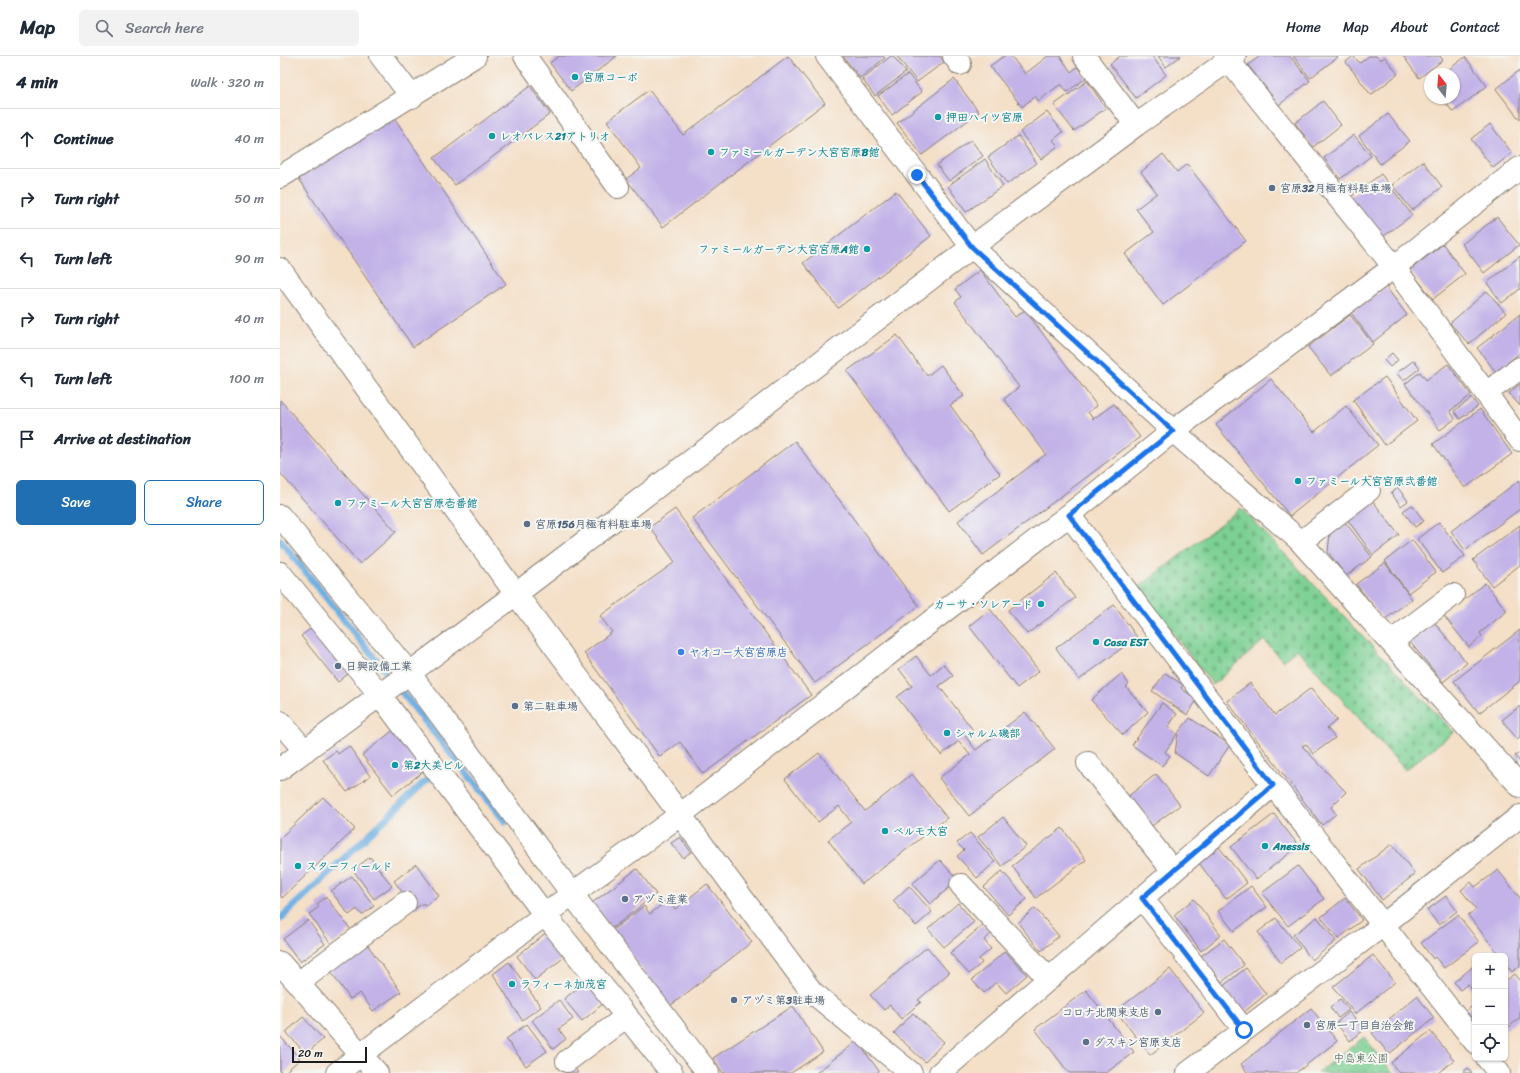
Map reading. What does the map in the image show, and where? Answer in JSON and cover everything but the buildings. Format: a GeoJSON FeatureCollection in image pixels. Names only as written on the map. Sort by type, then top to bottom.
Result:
{"type":"FeatureCollection","features":[{"type":"Feature","properties":{"kind":"street"},"geometry":{"type":"LineString","coordinates":[[381,56],[412,97]]}},
{"type":"Feature","properties":{"kind":"street"},"geometry":{"type":"LineString","coordinates":[[280,177],[412,97],[475,56]]}},
{"type":"Feature","properties":{"kind":"street"},"geometry":{"type":"LineString","coordinates":[[525,56],[618,187]]}},
{"type":"Feature","properties":{"kind":"street"},"geometry":{"type":"LineString","coordinates":[[827,56],[972,247],[1173,431],[1301,542],[1520,786]]}},
{"type":"Feature","properties":{"kind":"street"},"geometry":{"type":"LineString","coordinates":[[1084,56],[1136,125]]}},
{"type":"Feature","properties":{"kind":"street"},"geometry":{"type":"LineString","coordinates":[[280,769],[410,674],[972,247],[1136,125],[1230,58],[1394,267],[1520,440]]}},
{"type":"Feature","properties":{"kind":"street"},"geometry":{"type":"LineString","coordinates":[[337,1073],[560,903],[680,815],[1069,515],[1173,431],[1394,267],[1520,168]]}},
{"type":"Feature","properties":{"kind":"street"},"geometry":{"type":"LineString","coordinates":[[280,269],[516,594],[812,992],[911,1073]]}},
{"type":"Feature","properties":{"kind":"street"},"geometry":{"type":"LineString","coordinates":[[1486,393],[1520,368]]}},
{"type":"Feature","properties":{"kind":"street"},"geometry":{"type":"LineString","coordinates":[[1301,542],[1369,490]]}},
{"type":"Feature","properties":{"kind":"street"},"geometry":{"type":"LineString","coordinates":[[1069,515],[1273,785],[1472,1038]]}},
{"type":"Feature","properties":{"kind":"street"},"geometry":{"type":"LineString","coordinates":[[280,516],[410,674],[560,903],[627,1016],[672,1073]]}},
{"type":"Feature","properties":{"kind":"street"},"geometry":{"type":"LineString","coordinates":[[280,573],[384,692],[560,903],[708,1073]]}},
{"type":"Feature","properties":{"kind":"street"},"geometry":{"type":"LineString","coordinates":[[1391,642],[1453,596]]}},
{"type":"Feature","properties":{"kind":"street"},"geometry":{"type":"LineString","coordinates":[[280,722],[305,751]]}},
{"type":"Feature","properties":{"kind":"street"},"geometry":{"type":"LineString","coordinates":[[1088,763],[1173,871]]}},
{"type":"Feature","properties":{"kind":"street"},"geometry":{"type":"LineString","coordinates":[[940,1073],[1273,785]]}},
{"type":"Feature","properties":{"kind":"street"},"geometry":{"type":"LineString","coordinates":[[1188,1073],[1383,925],[1520,816]]}},
{"type":"Feature","properties":{"kind":"street"},"geometry":{"type":"LineString","coordinates":[[961,885],[1048,980]]}},
{"type":"Feature","properties":{"kind":"street"},"geometry":{"type":"LineString","coordinates":[[1142,898],[1244,1030]]}},
{"type":"Feature","properties":{"kind":"street"},"geometry":{"type":"LineString","coordinates":[[298,983],[405,903]]}},
{"type":"Feature","properties":{"kind":"street"},"geometry":{"type":"LineString","coordinates":[[280,962],[377,1073]]}},
{"type":"Feature","properties":{"kind":"street"},"geometry":{"type":"LineString","coordinates":[[567,1061],[627,1016]]}},
{"type":"Feature","properties":{"kind":"street"},"geometry":{"type":"LineString","coordinates":[[1489,1061],[1499,1073]]}},
{"type":"Feature","properties":{"kind":"green space"},"geometry":{"type":"Polygon","coordinates":[[[1241,508],[1454,732],[1405,770],[1297,649],[1283,661],[1264,640],[1213,685],[1138,588],[1241,508]]]}},
{"type":"Feature","properties":{"kind":"green space","name":"中島東公園"},"geometry":{"type":"Polygon","coordinates":[[[1364,1037],[1393,1073],[1317,1073],[1364,1037]]]}},
{"type":"Feature","properties":{"kind":"waterway"},"geometry":{"type":"LineString","coordinates":[[280,540],[505,821]]}},
{"type":"Feature","properties":{"kind":"waterway"},"geometry":{"type":"LineString","coordinates":[[280,919],[432,775]]}},
{"type":"Feature","properties":{"kind":"place","name":"宮原コーポ"},"geometry":{"type":"Point","coordinates":[575,77]}},
{"type":"Feature","properties":{"kind":"place","name":"押田ハイツ宮原"},"geometry":{"type":"Point","coordinates":[938,117]}},
{"type":"Feature","properties":{"kind":"place","name":"レオパレス21アトリオ"},"geometry":{"type":"Point","coordinates":[492,136]}},
{"type":"Feature","properties":{"kind":"place","name":"ファミールガーデン大宮宮原B館"},"geometry":{"type":"Point","coordinates":[711,152]}},
{"type":"Feature","properties":{"kind":"place","name":"宮原32月極有料駐車場"},"geometry":{"type":"Point","coordinates":[1272,188]}},
{"type":"Feature","properties":{"kind":"place","name":"ファミールガーデン大宮宮原A館"},"geometry":{"type":"Point","coordinates":[867,249]}},
{"type":"Feature","properties":{"kind":"place","name":"ファミール大宮宮原弐番館"},"geometry":{"type":"Point","coordinates":[1298,481]}},
{"type":"Feature","properties":{"kind":"place","name":"ファミール大宮宮原壱番館"},"geometry":{"type":"Point","coordinates":[338,503]}},
{"type":"Feature","properties":{"kind":"place","name":"宮原156月極有料駐車場"},"geometry":{"type":"Point","coordinates":[527,524]}},
{"type":"Feature","properties":{"kind":"place","name":"カーサ・ソレアード"},"geometry":{"type":"Point","coordinates":[1041,604]}},
{"type":"Feature","properties":{"kind":"place","name":"Casa EST"},"geometry":{"type":"Point","coordinates":[1096,642]}},
{"type":"Feature","properties":{"kind":"place","name":"ヤオコー大宮宮原店"},"geometry":{"type":"Point","coordinates":[681,652]}},
{"type":"Feature","properties":{"kind":"place","name":"日興設備工業"},"geometry":{"type":"Point","coordinates":[338,666]}},
{"type":"Feature","properties":{"kind":"place","name":"第二駐車場"},"geometry":{"type":"Point","coordinates":[515,706]}},
{"type":"Feature","properties":{"kind":"place","name":"シャルム磯部"},"geometry":{"type":"Point","coordinates":[947,733]}},
{"type":"Feature","properties":{"kind":"place","name":"第2大美ビル"},"geometry":{"type":"Point","coordinates":[395,765]}},
{"type":"Feature","properties":{"kind":"place","name":"ベルモ大宮"},"geometry":{"type":"Point","coordinates":[885,831]}},
{"type":"Feature","properties":{"kind":"place","name":"Anessis"},"geometry":{"type":"Point","coordinates":[1265,846]}},
{"type":"Feature","properties":{"kind":"place","name":"スターフィールド"},"geometry":{"type":"Point","coordinates":[298,866]}},
{"type":"Feature","properties":{"kind":"place","name":"アヅミ産業"},"geometry":{"type":"Point","coordinates":[625,899]}},
{"type":"Feature","properties":{"kind":"place","name":"ラフィーネ加茂宮"},"geometry":{"type":"Point","coordinates":[512,984]}},
{"type":"Feature","properties":{"kind":"place","name":"アヅミ第3駐車場"},"geometry":{"type":"Point","coordinates":[734,1000]}},
{"type":"Feature","properties":{"kind":"place","name":"コロナ北関東支店"},"geometry":{"type":"Point","coordinates":[1158,1012]}},
{"type":"Feature","properties":{"kind":"place","name":"宮原一丁目自治会館"},"geometry":{"type":"Point","coordinates":[1307,1025]}},
{"type":"Feature","properties":{"kind":"place","name":"ダスキン宮原支店"},"geometry":{"type":"Point","coordinates":[1086,1042]}},
{"type":"Feature","properties":{"kind":"route"},"geometry":{"type":"LineString","coordinates":[[917,175],[972,247],[1173,431],[1069,515],[1273,785],[1142,898],[1244,1030]]}}]}
